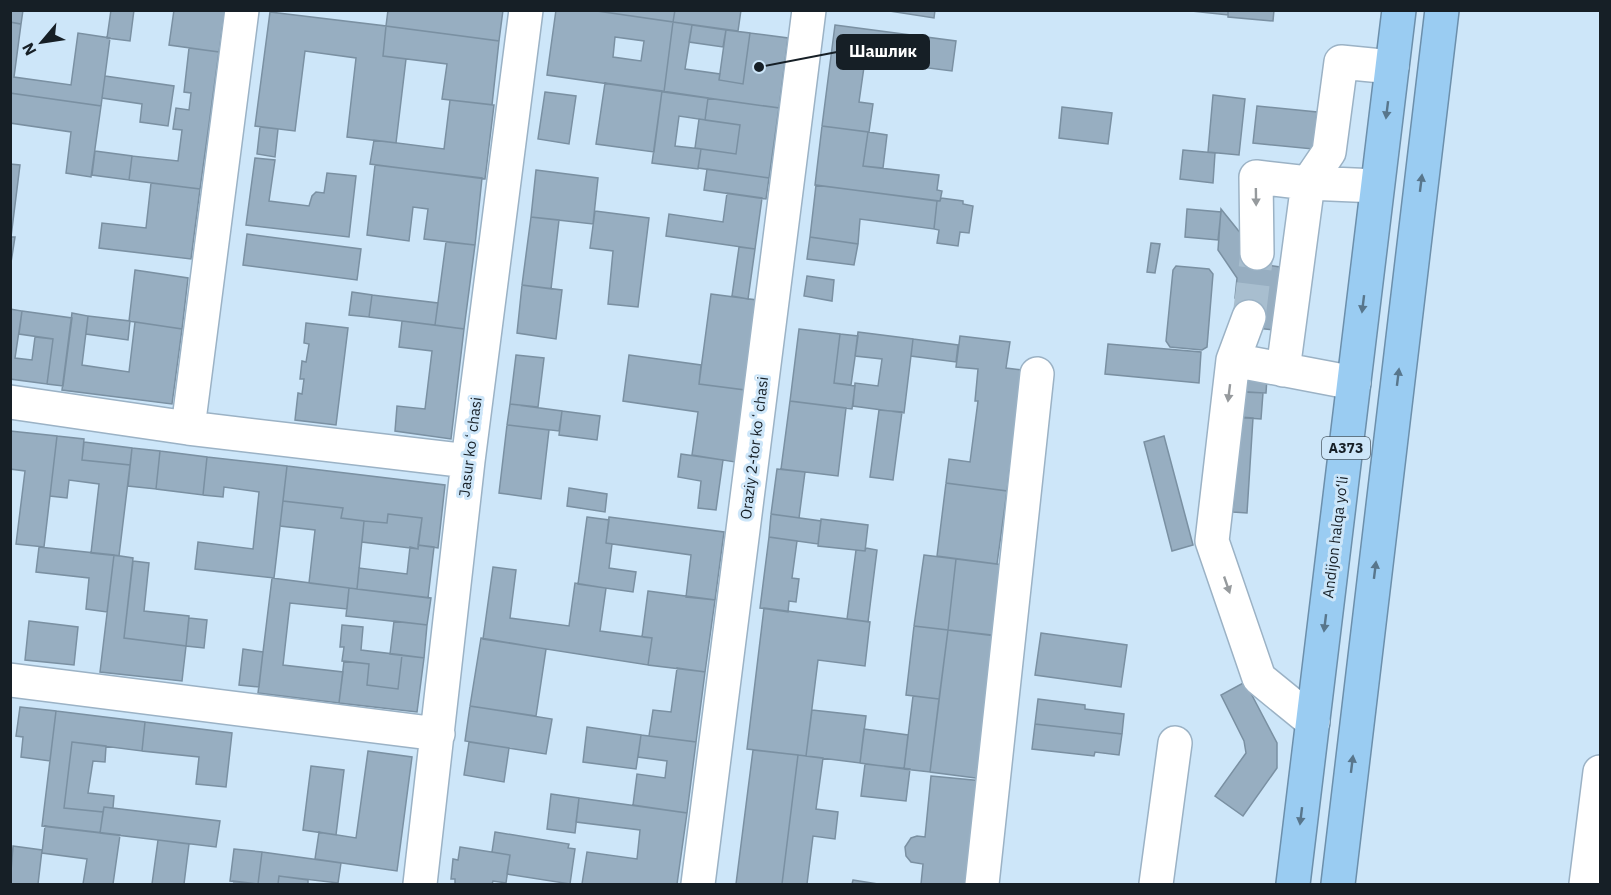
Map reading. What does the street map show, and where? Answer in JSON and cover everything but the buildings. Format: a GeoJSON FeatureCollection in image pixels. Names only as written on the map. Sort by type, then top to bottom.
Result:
{"type":"FeatureCollection","features":[{"type":"Feature","properties":{"kind":"highway","name":"Andijon halqa yo‘li"},"geometry":{"type":"LineString","coordinates":[[1293,885],[1399,10]]}},
{"type":"Feature","properties":{"kind":"highway","name":"A373"},"geometry":{"type":"LineString","coordinates":[[1338,885],[1442,10]]}},
{"type":"Feature","properties":{"kind":"street"},"geometry":{"type":"LineString","coordinates":[[188,428],[242,10]]}},
{"type":"Feature","properties":{"kind":"street","name":"Jasur koʻchasi"},"geometry":{"type":"LineString","coordinates":[[420,885],[468,461],[526,10]]}},
{"type":"Feature","properties":{"kind":"street","name":"Oraziy 2-tor koʻchasi"},"geometry":{"type":"LineString","coordinates":[[698,885],[809,10]]}},
{"type":"Feature","properties":{"kind":"street"},"geometry":{"type":"LineString","coordinates":[[1283,370],[1308,183],[1329,152],[1341,62],[1392,67]]}},
{"type":"Feature","properties":{"kind":"street"},"geometry":{"type":"LineString","coordinates":[[1257,253],[1256,177],[1308,183],[1377,186]]}},
{"type":"Feature","properties":{"kind":"street"},"geometry":{"type":"LineString","coordinates":[[1249,317],[1233,360],[1212,541],[1259,678],[1312,722]]}},
{"type":"Feature","properties":{"kind":"street"},"geometry":{"type":"LineString","coordinates":[[1233,360],[1354,383]]}},
{"type":"Feature","properties":{"kind":"street"},"geometry":{"type":"LineString","coordinates":[[982,885],[1037,374]]}},
{"type":"Feature","properties":{"kind":"street"},"geometry":{"type":"LineString","coordinates":[[10,402],[188,428],[468,461]]}},
{"type":"Feature","properties":{"kind":"street"},"geometry":{"type":"LineString","coordinates":[[10,680],[438,734]]}},
{"type":"Feature","properties":{"kind":"street"},"geometry":{"type":"LineString","coordinates":[[1156,885],[1175,743]]}},
{"type":"Feature","properties":{"kind":"street"},"geometry":{"type":"LineString","coordinates":[[1586,885],[1600,772]]}},
{"type":"Feature","properties":{"kind":"tunnel"},"geometry":{"type":"LineString","coordinates":[[1249,317],[1257,253]]}},
{"type":"Feature","properties":{"kind":"place","name":"Шашлик"},"geometry":{"type":"Point","coordinates":[759,67]}}]}
